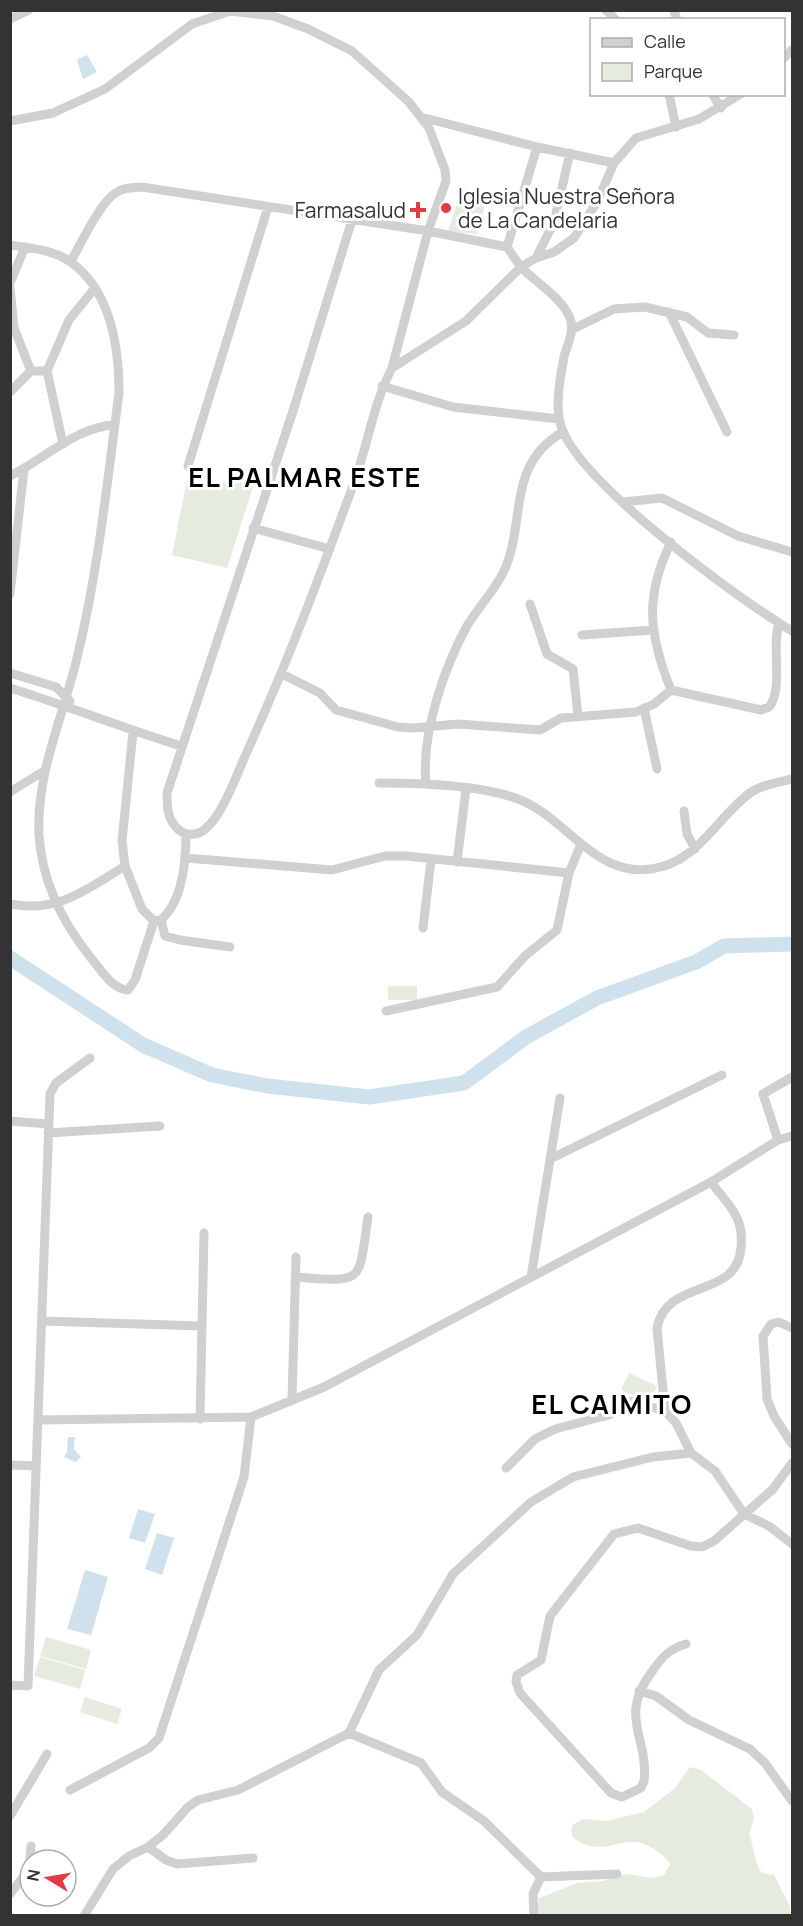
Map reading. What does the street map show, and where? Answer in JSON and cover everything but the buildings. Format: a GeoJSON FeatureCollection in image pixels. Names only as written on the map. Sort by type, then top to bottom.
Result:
{"type":"FeatureCollection","features":[{"type":"Feature","properties":{"kind":"street"},"geometry":{"type":"LineString","coordinates":[[10,19],[29,10]]}},
{"type":"Feature","properties":{"kind":"street"},"geometry":{"type":"LineString","coordinates":[[10,121],[53,112],[105,89],[192,24],[230,11],[273,16],[308,29],[352,51],[385,78],[421,117],[445,170],[446,181],[428,231],[392,368],[382,386],[357,474],[282,674],[234,782],[213,819],[205,829],[195,834],[186,834],[176,828],[167,806],[167,793],[352,220]]}},
{"type":"Feature","properties":{"kind":"street"},"geometry":{"type":"LineString","coordinates":[[669,96],[676,127]]}},
{"type":"Feature","properties":{"kind":"street"},"geometry":{"type":"LineString","coordinates":[[713,96],[721,108]]}},
{"type":"Feature","properties":{"kind":"street"},"geometry":{"type":"LineString","coordinates":[[392,368],[466,321],[521,267],[536,258],[554,252],[574,238],[597,202],[614,162],[636,138],[676,127],[721,108],[738,96]]}},
{"type":"Feature","properties":{"kind":"street"},"geometry":{"type":"LineString","coordinates":[[421,117],[537,147],[614,162]]}},
{"type":"Feature","properties":{"kind":"street"},"geometry":{"type":"LineString","coordinates":[[507,247],[537,147]]}},
{"type":"Feature","properties":{"kind":"street"},"geometry":{"type":"LineString","coordinates":[[536,258],[554,222],[570,153]]}},
{"type":"Feature","properties":{"kind":"street"},"geometry":{"type":"LineString","coordinates":[[71,261],[105,203],[116,192],[127,188],[142,187],[428,231],[507,247],[521,267],[564,307],[573,329],[564,357],[559,419],[563,432],[581,462],[623,502],[671,542],[778,623],[792,631]]}},
{"type":"Feature","properties":{"kind":"street"},"geometry":{"type":"LineString","coordinates":[[188,466],[268,207]]}},
{"type":"Feature","properties":{"kind":"street"},"geometry":{"type":"LineString","coordinates":[[10,245],[25,247],[71,261],[94,289],[114,331],[118,353],[119,393],[91,592],[65,701],[44,771],[39,837],[46,879],[56,905],[82,947],[111,981],[123,989],[128,990],[135,980],[158,921],[173,906],[186,858],[186,834]]}},
{"type":"Feature","properties":{"kind":"street"},"geometry":{"type":"LineString","coordinates":[[10,283],[25,247]]}},
{"type":"Feature","properties":{"kind":"street"},"geometry":{"type":"LineString","coordinates":[[10,288],[14,328],[31,371]]}},
{"type":"Feature","properties":{"kind":"street"},"geometry":{"type":"LineString","coordinates":[[63,444],[47,371],[69,320],[94,289]]}},
{"type":"Feature","properties":{"kind":"street"},"geometry":{"type":"LineString","coordinates":[[573,329],[614,309],[645,307],[687,317],[708,333],[734,335]]}},
{"type":"Feature","properties":{"kind":"street"},"geometry":{"type":"LineString","coordinates":[[669,312],[727,432]]}},
{"type":"Feature","properties":{"kind":"street"},"geometry":{"type":"LineString","coordinates":[[10,393],[31,371],[47,371]]}},
{"type":"Feature","properties":{"kind":"street"},"geometry":{"type":"LineString","coordinates":[[382,386],[453,407],[559,419]]}},
{"type":"Feature","properties":{"kind":"street"},"geometry":{"type":"LineString","coordinates":[[10,476],[63,444],[105,425],[115,425]]}},
{"type":"Feature","properties":{"kind":"street"},"geometry":{"type":"LineString","coordinates":[[426,783],[431,725],[441,681],[466,628],[503,572],[526,472],[549,440],[563,432]]}},
{"type":"Feature","properties":{"kind":"street"},"geometry":{"type":"LineString","coordinates":[[10,594],[24,469]]}},
{"type":"Feature","properties":{"kind":"street"},"geometry":{"type":"LineString","coordinates":[[623,502],[662,498],[738,536],[792,552]]}},
{"type":"Feature","properties":{"kind":"street"},"geometry":{"type":"LineString","coordinates":[[254,528],[330,549]]}},
{"type":"Feature","properties":{"kind":"street"},"geometry":{"type":"LineString","coordinates":[[671,542],[660,565],[653,592],[653,630],[661,664],[671,690]]}},
{"type":"Feature","properties":{"kind":"street"},"geometry":{"type":"LineString","coordinates":[[530,604],[547,654],[573,669],[578,716]]}},
{"type":"Feature","properties":{"kind":"street"},"geometry":{"type":"LineString","coordinates":[[282,674],[320,693],[336,710],[398,727],[471,724],[528,731],[540,730],[561,718],[616,715],[644,708],[671,690],[748,709],[761,710],[769,707],[775,694],[774,645],[778,623]]}},
{"type":"Feature","properties":{"kind":"street"},"geometry":{"type":"LineString","coordinates":[[582,635],[653,630]]}},
{"type":"Feature","properties":{"kind":"street"},"geometry":{"type":"LineString","coordinates":[[10,673],[56,687],[65,701]]}},
{"type":"Feature","properties":{"kind":"street"},"geometry":{"type":"LineString","coordinates":[[10,688],[65,701],[134,732],[181,746]]}},
{"type":"Feature","properties":{"kind":"street"},"geometry":{"type":"LineString","coordinates":[[644,708],[657,769]]}},
{"type":"Feature","properties":{"kind":"street"},"geometry":{"type":"LineString","coordinates":[[134,732],[122,824],[125,866],[142,909],[158,921],[165,936],[230,947]]}},
{"type":"Feature","properties":{"kind":"street"},"geometry":{"type":"LineString","coordinates":[[10,792],[44,771]]}},
{"type":"Feature","properties":{"kind":"street"},"geometry":{"type":"LineString","coordinates":[[379,783],[426,783],[504,794],[521,800],[605,861],[636,870],[653,869],[670,863],[695,849],[752,791],[792,779]]}},
{"type":"Feature","properties":{"kind":"street"},"geometry":{"type":"LineString","coordinates":[[457,862],[466,789]]}},
{"type":"Feature","properties":{"kind":"street"},"geometry":{"type":"LineString","coordinates":[[684,811],[687,834],[695,849]]}},
{"type":"Feature","properties":{"kind":"street"},"geometry":{"type":"LineString","coordinates":[[386,1011],[498,987],[525,956],[557,930],[569,873],[581,844]]}},
{"type":"Feature","properties":{"kind":"street"},"geometry":{"type":"LineString","coordinates":[[186,858],[332,870],[385,856],[569,873]]}},
{"type":"Feature","properties":{"kind":"street"},"geometry":{"type":"LineString","coordinates":[[423,928],[431,860]]}},
{"type":"Feature","properties":{"kind":"street"},"geometry":{"type":"LineString","coordinates":[[10,904],[38,907],[56,905],[70,900],[125,866]]}},
{"type":"Feature","properties":{"kind":"street"},"geometry":{"type":"LineString","coordinates":[[10,1685],[28,1686],[50,1094],[56,1083],[90,1058]]}},
{"type":"Feature","properties":{"kind":"street"},"geometry":{"type":"LineString","coordinates":[[550,1159],[722,1075]]}},
{"type":"Feature","properties":{"kind":"street"},"geometry":{"type":"LineString","coordinates":[[778,1140],[763,1095],[792,1077]]}},
{"type":"Feature","properties":{"kind":"street"},"geometry":{"type":"LineString","coordinates":[[531,1277],[560,1098]]}},
{"type":"Feature","properties":{"kind":"street"},"geometry":{"type":"LineString","coordinates":[[10,1121],[48,1128],[160,1126]]}},
{"type":"Feature","properties":{"kind":"street"},"geometry":{"type":"LineString","coordinates":[[39,1420],[251,1417],[334,1382],[711,1182],[778,1140],[792,1136]]}},
{"type":"Feature","properties":{"kind":"street"},"geometry":{"type":"LineString","coordinates":[[665,1411],[657,1328],[660,1314],[666,1305],[675,1299],[728,1277],[741,1255],[740,1228],[736,1215],[711,1182]]}},
{"type":"Feature","properties":{"kind":"street"},"geometry":{"type":"LineString","coordinates":[[295,1277],[341,1280],[351,1278],[358,1272],[361,1262],[368,1217]]}},
{"type":"Feature","properties":{"kind":"street"},"geometry":{"type":"LineString","coordinates":[[200,1419],[204,1233]]}},
{"type":"Feature","properties":{"kind":"street"},"geometry":{"type":"LineString","coordinates":[[292,1400],[296,1257]]}},
{"type":"Feature","properties":{"kind":"street"},"geometry":{"type":"LineString","coordinates":[[42,1321],[202,1326]]}},
{"type":"Feature","properties":{"kind":"street"},"geometry":{"type":"LineString","coordinates":[[792,1328],[778,1323],[771,1324],[763,1336],[763,1352],[767,1399],[774,1416],[792,1444]]}},
{"type":"Feature","properties":{"kind":"street"},"geometry":{"type":"LineString","coordinates":[[506,1468],[535,1438],[555,1429],[609,1415],[631,1401],[665,1411],[676,1423],[691,1453],[715,1471],[744,1514],[769,1526],[792,1544]]}},
{"type":"Feature","properties":{"kind":"street"},"geometry":{"type":"LineString","coordinates":[[70,1790],[148,1748],[159,1738],[244,1477],[251,1417]]}},
{"type":"Feature","properties":{"kind":"street"},"geometry":{"type":"LineString","coordinates":[[84,1916],[113,1869],[163,1835],[188,1806],[198,1800],[238,1790],[349,1733],[379,1670],[417,1635],[453,1574],[531,1502],[573,1477],[653,1457],[691,1453]]}},
{"type":"Feature","properties":{"kind":"street"},"geometry":{"type":"LineString","coordinates":[[686,1644],[664,1655],[639,1691],[635,1714],[644,1781],[641,1788],[617,1797],[520,1693],[516,1682],[518,1675],[542,1660],[550,1616],[614,1534],[638,1528],[692,1546],[702,1547],[714,1541],[773,1490],[792,1463]]}},
{"type":"Feature","properties":{"kind":"street"},"geometry":{"type":"LineString","coordinates":[[10,1465],[36,1467]]}},
{"type":"Feature","properties":{"kind":"street"},"geometry":{"type":"LineString","coordinates":[[639,1691],[656,1696],[689,1720],[750,1749],[765,1762],[792,1802]]}},
{"type":"Feature","properties":{"kind":"street"},"geometry":{"type":"LineString","coordinates":[[349,1733],[421,1763],[442,1792],[484,1821],[541,1877],[616,1874]]}},
{"type":"Feature","properties":{"kind":"street"},"geometry":{"type":"LineString","coordinates":[[10,1816],[46,1754]]}},
{"type":"Feature","properties":{"kind":"street"},"geometry":{"type":"LineString","coordinates":[[148,1847],[177,1864],[253,1858]]}},
{"type":"Feature","properties":{"kind":"street"},"geometry":{"type":"LineString","coordinates":[[534,1916],[533,1894],[541,1877]]}},
{"type":"Feature","properties":{"kind":"green space"},"geometry":{"type":"Polygon","coordinates":[[[462,188],[488,194],[477,234],[448,231],[462,188]]]}},
{"type":"Feature","properties":{"kind":"green space"},"geometry":{"type":"Polygon","coordinates":[[[187,480],[254,484],[227,568],[172,555],[187,480]]]}},
{"type":"Feature","properties":{"kind":"green space"},"geometry":{"type":"Polygon","coordinates":[[[388,986],[417,986],[417,1000],[388,1000],[388,986]]]}},
{"type":"Feature","properties":{"kind":"green space"},"geometry":{"type":"Polygon","coordinates":[[[629,1373],[657,1386],[649,1403],[621,1390],[629,1373]]]}},
{"type":"Feature","properties":{"kind":"green space"},"geometry":{"type":"Polygon","coordinates":[[[46,1637],[91,1650],[86,1669],[40,1656],[46,1637]]]}},
{"type":"Feature","properties":{"kind":"green space"},"geometry":{"type":"Polygon","coordinates":[[[40,1657],[85,1670],[80,1689],[34,1676],[40,1657]]]}},
{"type":"Feature","properties":{"kind":"green space"},"geometry":{"type":"Polygon","coordinates":[[[85,1697],[122,1709],[117,1724],[80,1712],[85,1697]]]}},
{"type":"Feature","properties":{"kind":"green space"},"geometry":{"type":"Polygon","coordinates":[[[690,1767],[701,1770],[752,1809],[754,1819],[749,1834],[757,1864],[762,1873],[774,1875],[789,1905],[791,1916],[536,1916],[539,1898],[578,1883],[603,1881],[628,1874],[652,1878],[664,1875],[670,1864],[664,1856],[649,1846],[626,1842],[594,1847],[574,1838],[572,1825],[583,1819],[607,1821],[644,1812],[675,1788],[690,1767]]]}},
{"type":"Feature","properties":{"kind":"water"},"geometry":{"type":"Polygon","coordinates":[[[87,55],[97,72],[83,79],[77,60],[87,55]]]}},
{"type":"Feature","properties":{"kind":"water"},"geometry":{"type":"Polygon","coordinates":[[[68,1437],[75,1437],[74,1449],[81,1457],[76,1462],[64,1457],[67,1452],[68,1437]]]}},
{"type":"Feature","properties":{"kind":"water"},"geometry":{"type":"Polygon","coordinates":[[[138,1509],[155,1514],[145,1543],[129,1538],[138,1509]]]}},
{"type":"Feature","properties":{"kind":"water"},"geometry":{"type":"Polygon","coordinates":[[[157,1533],[174,1538],[162,1575],[145,1569],[157,1533]]]}},
{"type":"Feature","properties":{"kind":"water"},"geometry":{"type":"Polygon","coordinates":[[[85,1570],[108,1577],[91,1635],[67,1629],[85,1570]]]}},
{"type":"Feature","properties":{"kind":"waterway"},"geometry":{"type":"LineString","coordinates":[[10,958],[143,1045],[212,1075],[267,1086],[369,1097],[464,1083],[526,1037],[597,998],[696,962],[724,946],[792,944]]}},
{"type":"Feature","properties":{"kind":"place","name":"Iglesia Nuestra Señora de La Candelaria"},"geometry":{"type":"Point","coordinates":[446,208]}},
{"type":"Feature","properties":{"kind":"place","name":"Farmasalud"},"geometry":{"type":"Point","coordinates":[418,210]}},
{"type":"Feature","properties":{"kind":"district","name":"EL PALMAR ESTE"},"geometry":{"type":"Point","coordinates":[305,476]}},
{"type":"Feature","properties":{"kind":"district","name":"EL CAIMITO"},"geometry":{"type":"Point","coordinates":[612,1403]}}]}
